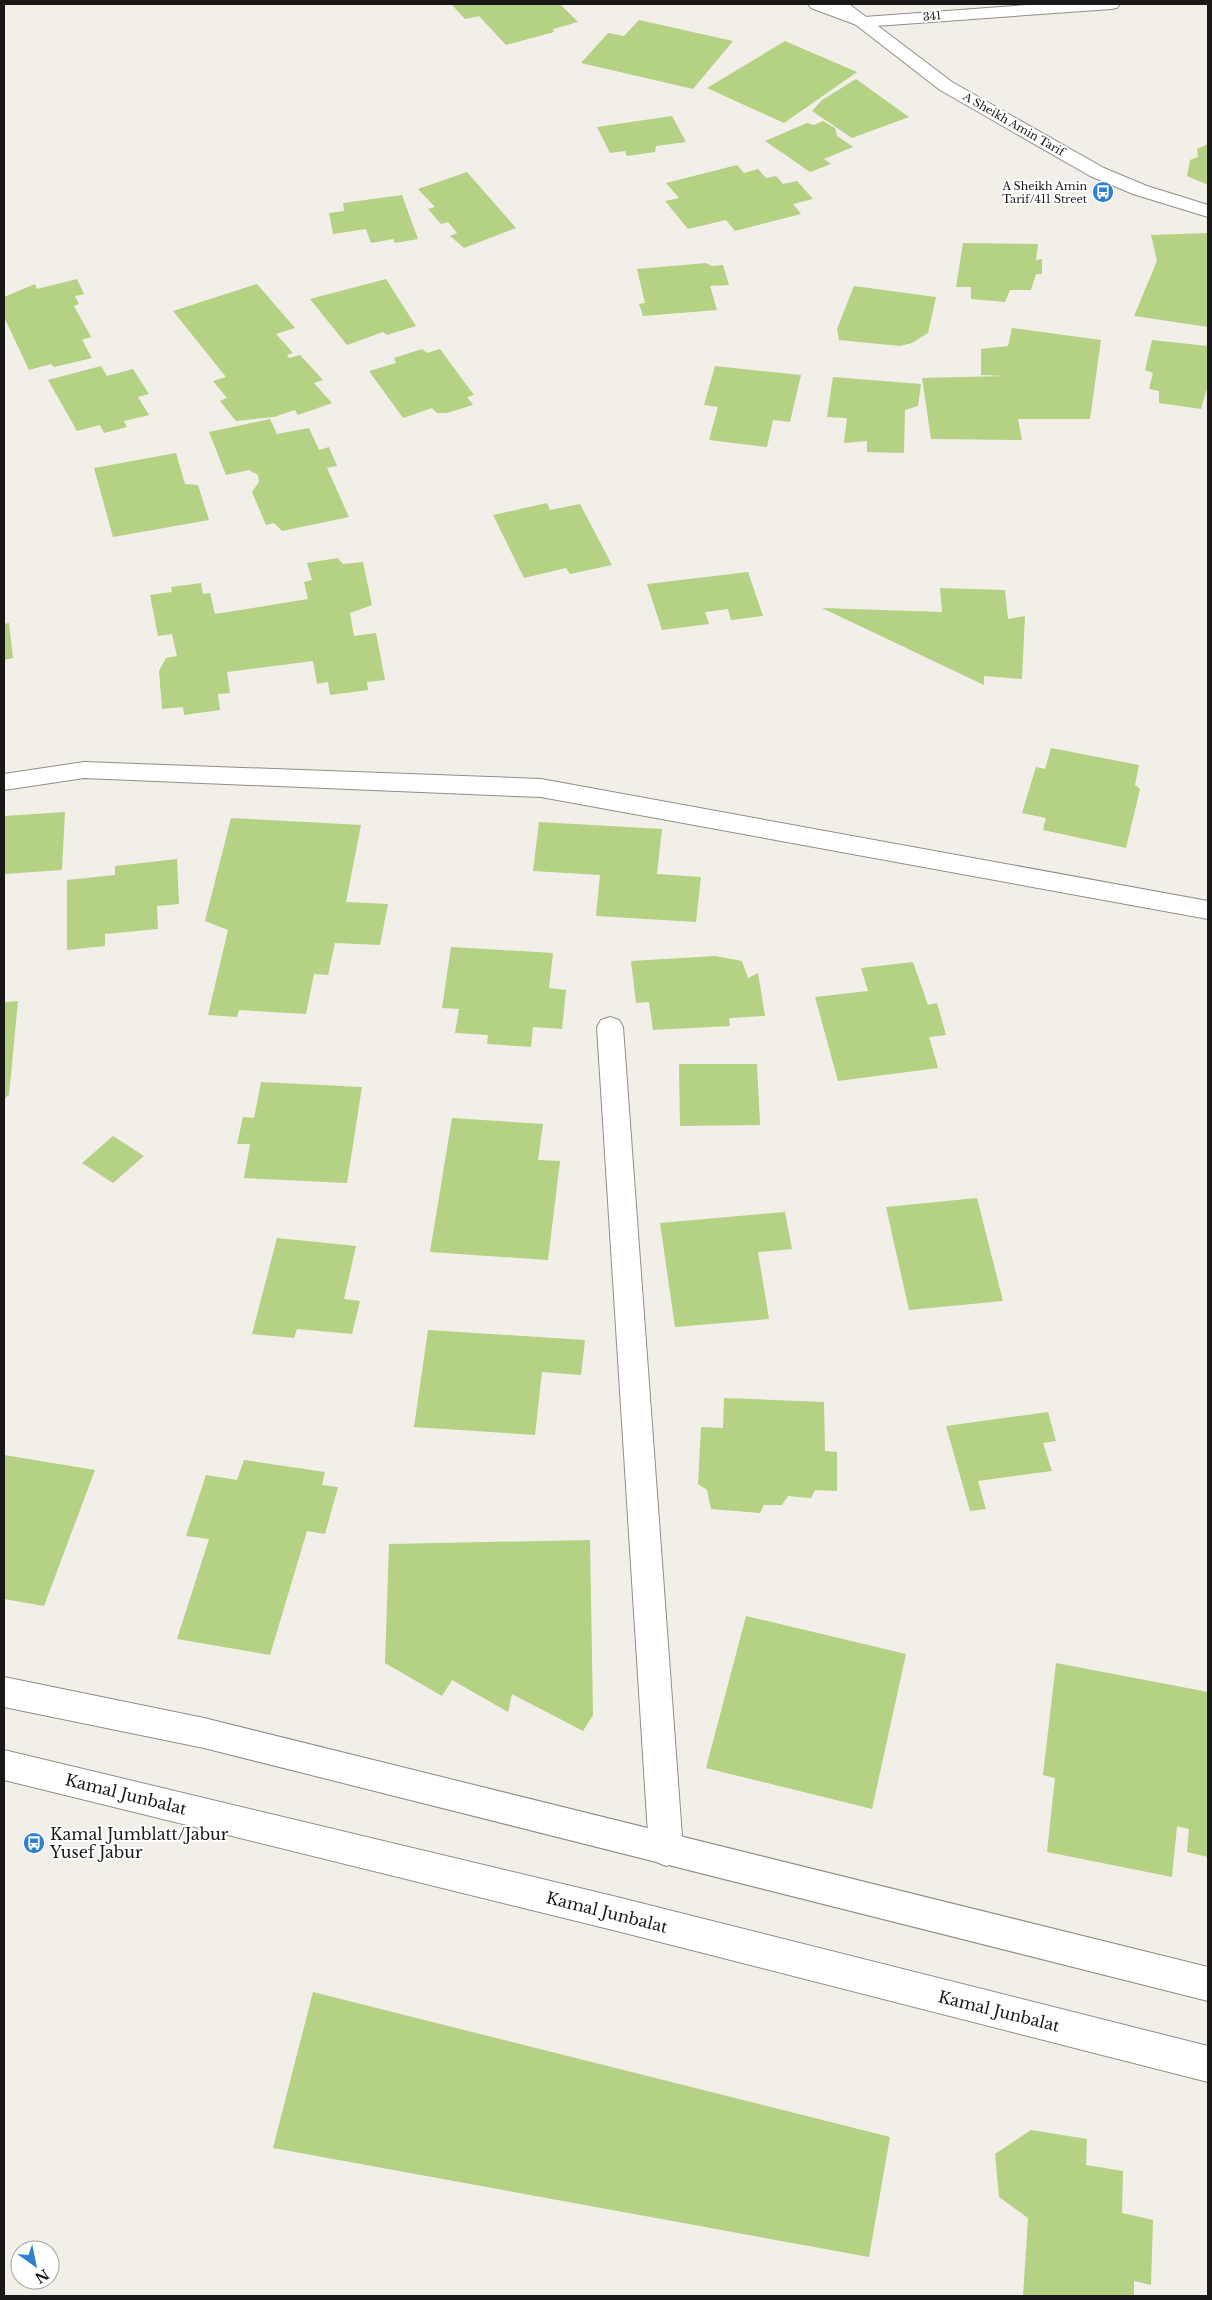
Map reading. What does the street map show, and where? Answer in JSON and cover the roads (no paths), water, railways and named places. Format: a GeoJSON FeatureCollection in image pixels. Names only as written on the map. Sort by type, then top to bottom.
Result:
{"type":"FeatureCollection","features":[{"type":"Feature","properties":{"kind":"street","name":"341"},"geometry":{"type":"LineString","coordinates":[[817,4],[862,22],[1112,4]]}},
{"type":"Feature","properties":{"kind":"street","name":"A Sheikh Amin Tarif"},"geometry":{"type":"LineString","coordinates":[[838,4],[946,86],[1097,172],[1140,190],[1208,212]]}},
{"type":"Feature","properties":{"kind":"street"},"geometry":{"type":"LineString","coordinates":[[4,782],[84,770],[541,788],[1208,910]]}},
{"type":"Feature","properties":{"kind":"street"},"geometry":{"type":"LineString","coordinates":[[610,1027],[666,1850]]}},
{"type":"Feature","properties":{"kind":"street"},"geometry":{"type":"LineString","coordinates":[[4,1692],[204,1733],[1208,1984]]}},
{"type":"Feature","properties":{"kind":"street","name":"Kamal Junbalat"},"geometry":{"type":"LineString","coordinates":[[4,1765],[617,1914],[1208,2064]]}},
{"type":"Feature","properties":{"kind":"place","name":"A Sheikh Amin Tarif/411 Street"},"geometry":{"type":"Point","coordinates":[1103,192]}},
{"type":"Feature","properties":{"kind":"place","name":"Kamal Jumblatt/Jabur Yusef Jabur"},"geometry":{"type":"Point","coordinates":[34,1843]}}]}
